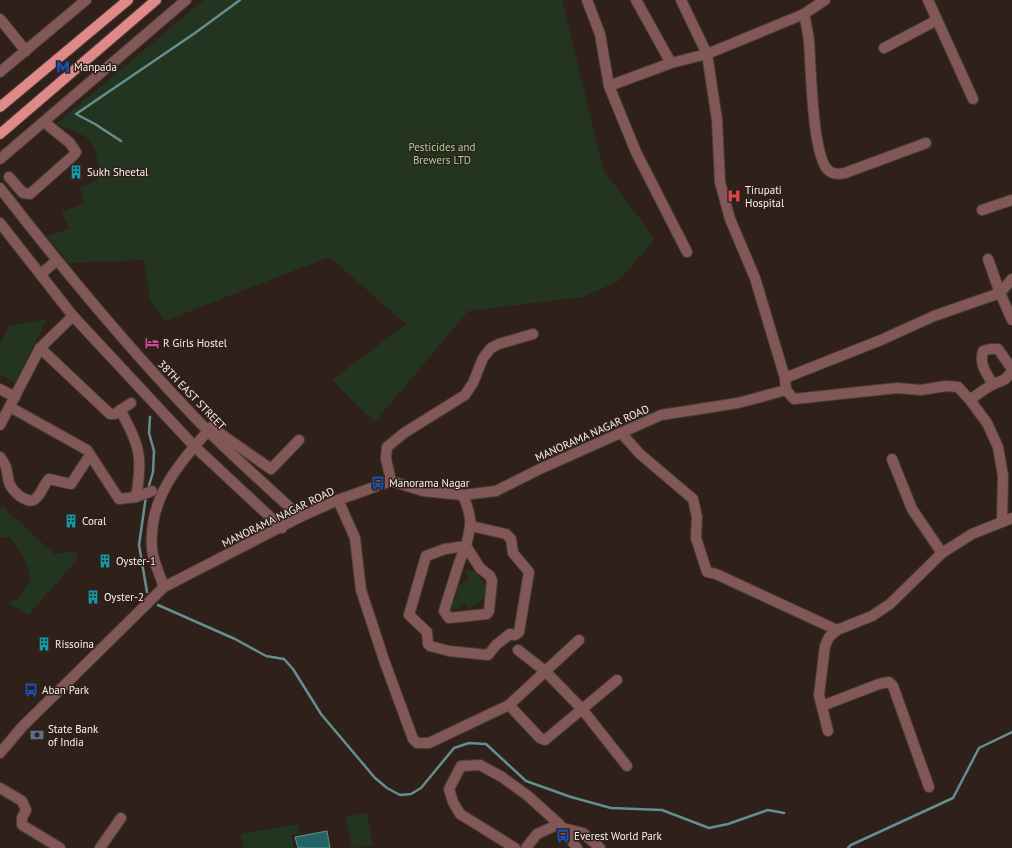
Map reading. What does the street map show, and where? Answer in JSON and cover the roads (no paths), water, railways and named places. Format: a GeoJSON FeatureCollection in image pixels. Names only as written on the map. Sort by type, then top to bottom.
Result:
{"type":"FeatureCollection","features":[{"type":"Feature","properties":{"kind":"main road"},"geometry":{"type":"LineString","coordinates":[[2,102],[128,0]]}},
{"type":"Feature","properties":{"kind":"main road"},"geometry":{"type":"LineString","coordinates":[[0,134],[156,0]]}},
{"type":"Feature","properties":{"kind":"street"},"geometry":{"type":"LineString","coordinates":[[0,72],[86,0]]}},
{"type":"Feature","properties":{"kind":"street"},"geometry":{"type":"LineString","coordinates":[[0,159],[186,0]]}},
{"type":"Feature","properties":{"kind":"street"},"geometry":{"type":"LineString","coordinates":[[587,0],[600,34],[609,86],[636,152],[687,252]]}},
{"type":"Feature","properties":{"kind":"street"},"geometry":{"type":"LineString","coordinates":[[636,0],[671,63]]}},
{"type":"Feature","properties":{"kind":"street"},"geometry":{"type":"LineString","coordinates":[[681,0],[707,54],[717,120],[720,182],[730,219],[755,278],[785,378],[786,390],[794,398],[897,388],[921,390],[946,386],[958,387],[987,423],[998,447],[1007,474],[1002,522]]}},
{"type":"Feature","properties":{"kind":"street"},"geometry":{"type":"LineString","coordinates":[[609,86],[671,63],[707,54],[804,14],[826,0]]}},
{"type":"Feature","properties":{"kind":"street"},"geometry":{"type":"LineString","coordinates":[[928,0],[973,99]]}},
{"type":"Feature","properties":{"kind":"street"},"geometry":{"type":"LineString","coordinates":[[804,14],[809,39],[813,101],[820,155],[829,171],[835,174],[845,173],[926,144]]}},
{"type":"Feature","properties":{"kind":"street"},"geometry":{"type":"LineString","coordinates":[[0,19],[24,53]]}},
{"type":"Feature","properties":{"kind":"street"},"geometry":{"type":"LineString","coordinates":[[884,48],[937,20]]}},
{"type":"Feature","properties":{"kind":"street"},"geometry":{"type":"LineString","coordinates":[[0,30],[24,53]]}},
{"type":"Feature","properties":{"kind":"street"},"geometry":{"type":"LineString","coordinates":[[9,177],[23,193],[30,194],[74,156],[76,152],[70,143],[44,122]]}},
{"type":"Feature","properties":{"kind":"street","name":"38TH EAST STREET"},"geometry":{"type":"LineString","coordinates":[[0,188],[56,261],[130,348],[300,517]]}},
{"type":"Feature","properties":{"kind":"street"},"geometry":{"type":"LineString","coordinates":[[982,210],[1012,200]]}},
{"type":"Feature","properties":{"kind":"street"},"geometry":{"type":"LineString","coordinates":[[0,223],[73,316],[194,446],[282,528]]}},
{"type":"Feature","properties":{"kind":"street"},"geometry":{"type":"LineString","coordinates":[[988,259],[1000,293],[1012,320]]}},
{"type":"Feature","properties":{"kind":"street"},"geometry":{"type":"LineString","coordinates":[[41,274],[56,261]]}},
{"type":"Feature","properties":{"kind":"street"},"geometry":{"type":"LineString","coordinates":[[785,378],[881,340],[934,316],[1000,293],[1012,279]]}},
{"type":"Feature","properties":{"kind":"street"},"geometry":{"type":"LineString","coordinates":[[0,425],[40,348],[73,316]]}},
{"type":"Feature","properties":{"kind":"street"},"geometry":{"type":"LineString","coordinates":[[391,481],[386,459],[387,447],[404,434],[465,396],[472,384],[482,358],[491,348],[499,344],[533,334]]}},
{"type":"Feature","properties":{"kind":"street"},"geometry":{"type":"LineString","coordinates":[[40,348],[110,414],[114,414],[131,403]]}},
{"type":"Feature","properties":{"kind":"street"},"geometry":{"type":"LineString","coordinates":[[970,400],[993,384],[999,383],[1008,378],[1012,370],[998,349],[990,349],[983,352],[980,360],[985,372],[993,384]]}},
{"type":"Feature","properties":{"kind":"street"},"geometry":{"type":"LineString","coordinates":[[0,389],[15,397]]}},
{"type":"Feature","properties":{"kind":"street","name":"MANORAMA NAGAR ROAD"},"geometry":{"type":"LineString","coordinates":[[0,753],[22,727],[164,587],[282,528],[300,517],[338,500],[391,481],[423,491],[463,495],[496,491],[542,468],[622,434],[661,415],[738,403],[786,390]]}},
{"type":"Feature","properties":{"kind":"street"},"geometry":{"type":"LineString","coordinates":[[10,407],[87,450],[119,499],[136,498],[152,491]]}},
{"type":"Feature","properties":{"kind":"street"},"geometry":{"type":"LineString","coordinates":[[120,410],[134,435],[139,454],[141,465],[136,498]]}},
{"type":"Feature","properties":{"kind":"street"},"geometry":{"type":"LineString","coordinates":[[164,587],[152,551],[152,528],[159,497],[165,486],[194,446],[210,429],[270,469],[298,440]]}},
{"type":"Feature","properties":{"kind":"street"},"geometry":{"type":"LineString","coordinates":[[622,434],[640,454],[693,499],[697,517],[696,538],[707,572],[716,574],[837,630]]}},
{"type":"Feature","properties":{"kind":"street"},"geometry":{"type":"LineString","coordinates":[[0,457],[4,466],[4,485],[8,490],[28,501],[33,501],[39,496],[49,479],[55,479],[68,485],[71,484],[90,455]]}},
{"type":"Feature","properties":{"kind":"street"},"geometry":{"type":"LineString","coordinates":[[892,459],[912,509],[942,553]]}},
{"type":"Feature","properties":{"kind":"street"},"geometry":{"type":"LineString","coordinates":[[463,495],[470,512],[471,526],[466,546],[444,611],[449,618],[477,616],[487,614],[489,611],[492,581],[490,576],[480,568],[466,546]]}},
{"type":"Feature","properties":{"kind":"street"},"geometry":{"type":"LineString","coordinates":[[338,500],[355,538],[364,597],[384,660],[415,742],[422,744],[429,743],[509,705],[579,640]]}},
{"type":"Feature","properties":{"kind":"street"},"geometry":{"type":"LineString","coordinates":[[828,731],[819,695],[825,646],[829,637],[837,630],[872,616],[890,604],[942,553],[972,534],[1012,518]]}},
{"type":"Feature","properties":{"kind":"street"},"geometry":{"type":"LineString","coordinates":[[466,546],[445,549],[426,556],[409,615],[427,632],[428,644],[430,646],[449,651],[488,654],[496,645],[510,634],[515,635],[519,632],[529,572],[513,553],[511,539],[506,534],[471,526]]}},
{"type":"Feature","properties":{"kind":"street"},"geometry":{"type":"LineString","coordinates":[[518,650],[546,671],[582,709],[627,766]]}},
{"type":"Feature","properties":{"kind":"street"},"geometry":{"type":"LineString","coordinates":[[509,705],[540,738],[545,740],[617,680]]}},
{"type":"Feature","properties":{"kind":"street"},"geometry":{"type":"LineString","coordinates":[[822,706],[879,684],[889,682],[893,686],[929,787]]}},
{"type":"Feature","properties":{"kind":"street"},"geometry":{"type":"LineString","coordinates":[[515,848],[460,814],[453,802],[449,789],[461,766],[480,765],[502,777],[528,796],[561,826],[577,848]]}},
{"type":"Feature","properties":{"kind":"street"},"geometry":{"type":"LineString","coordinates":[[0,788],[22,801],[26,810],[22,818],[22,825],[60,848]]}},
{"type":"Feature","properties":{"kind":"street"},"geometry":{"type":"LineString","coordinates":[[100,848],[121,818]]}},
{"type":"Feature","properties":{"kind":"street"},"geometry":{"type":"LineString","coordinates":[[526,848],[537,834],[561,826],[584,833],[600,848]]}},
{"type":"Feature","properties":{"kind":"water"},"geometry":{"type":"Polygon","coordinates":[[[327,831],[330,848],[298,848],[295,837],[327,831]]]}},
{"type":"Feature","properties":{"kind":"waterway"},"geometry":{"type":"LineString","coordinates":[[121,141],[95,124],[76,114],[195,33],[240,0]]}},
{"type":"Feature","properties":{"kind":"waterway"},"geometry":{"type":"LineString","coordinates":[[148,489],[153,472],[154,451],[149,433],[150,417]]}},
{"type":"Feature","properties":{"kind":"waterway"},"geometry":{"type":"LineString","coordinates":[[146,496],[139,545],[147,592]]}},
{"type":"Feature","properties":{"kind":"waterway"},"geometry":{"type":"LineString","coordinates":[[158,605],[235,639],[266,656],[284,659],[293,669],[321,714],[375,778],[387,788],[400,795],[411,794],[421,788],[454,748],[469,743],[486,744],[526,781],[571,797],[611,808],[662,810],[709,828],[728,824],[768,810],[784,813]]}},
{"type":"Feature","properties":{"kind":"waterway"},"geometry":{"type":"LineString","coordinates":[[848,848],[851,845],[953,798],[979,748],[1012,732]]}},
{"type":"Feature","properties":{"kind":"place","name":"Manpada"},"geometry":{"type":"Point","coordinates":[63,67]}},
{"type":"Feature","properties":{"kind":"place","name":"Sukh Sheetal"},"geometry":{"type":"Point","coordinates":[76,172]}},
{"type":"Feature","properties":{"kind":"place","name":"Tirupati Hospital"},"geometry":{"type":"Point","coordinates":[734,196]}},
{"type":"Feature","properties":{"kind":"place","name":"R Girls Hostel"},"geometry":{"type":"Point","coordinates":[152,343]}},
{"type":"Feature","properties":{"kind":"place","name":"Manorama Nagar"},"geometry":{"type":"Point","coordinates":[378,483]}},
{"type":"Feature","properties":{"kind":"place","name":"Coral"},"geometry":{"type":"Point","coordinates":[71,521]}},
{"type":"Feature","properties":{"kind":"place","name":"Oyster-1"},"geometry":{"type":"Point","coordinates":[105,561]}},
{"type":"Feature","properties":{"kind":"place","name":"Oyster-2"},"geometry":{"type":"Point","coordinates":[93,597]}},
{"type":"Feature","properties":{"kind":"place","name":"Rissoina"},"geometry":{"type":"Point","coordinates":[44,644]}},
{"type":"Feature","properties":{"kind":"place","name":"Aban Park"},"geometry":{"type":"Point","coordinates":[31,690]}},
{"type":"Feature","properties":{"kind":"place","name":"State Bank of India"},"geometry":{"type":"Point","coordinates":[37,735]}},
{"type":"Feature","properties":{"kind":"place","name":"Everest World Park"},"geometry":{"type":"Point","coordinates":[563,836]}},
{"type":"Feature","properties":{"kind":"park label","name":"Pesticides and Brewers LTD"},"geometry":{"type":"Point","coordinates":[442,153]}}]}
